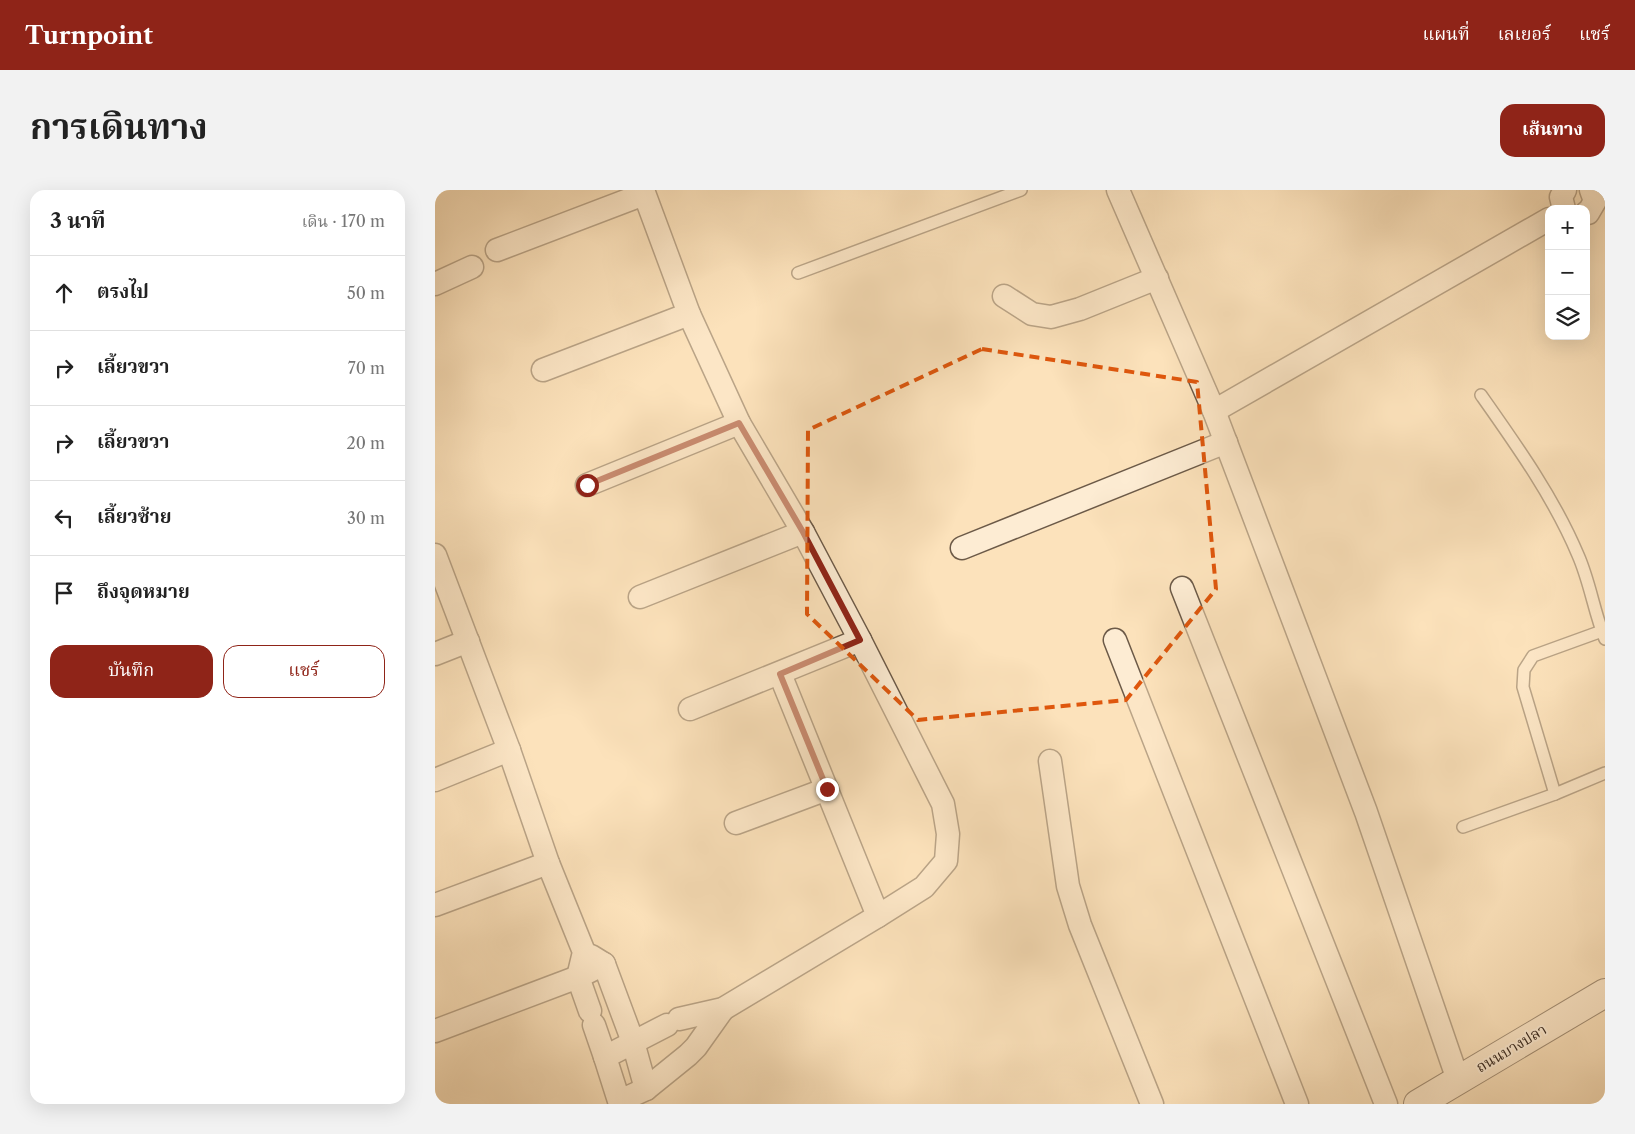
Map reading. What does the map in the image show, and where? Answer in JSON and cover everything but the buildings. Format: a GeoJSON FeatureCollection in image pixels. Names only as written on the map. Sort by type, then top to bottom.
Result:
{"type":"FeatureCollection","features":[{"type":"Feature","properties":{"kind":"street"},"geometry":{"type":"LineString","coordinates":[[1118,190],[1214,410],[1366,812],[1458,1080]]}},
{"type":"Feature","properties":{"kind":"street"},"geometry":{"type":"LineString","coordinates":[[1563,205],[1561,198],[1565,190]]}},
{"type":"Feature","properties":{"kind":"street"},"geometry":{"type":"LineString","coordinates":[[1590,210],[1595,201],[1591,190]]}},
{"type":"Feature","properties":{"kind":"street"},"geometry":{"type":"LineString","coordinates":[[497,250],[643,192],[689,314],[739,423],[803,532],[860,640],[943,804],[948,834],[946,861],[924,887],[723,1009],[673,1022],[605,1057]]}},
{"type":"Feature","properties":{"kind":"street"},"geometry":{"type":"LineString","coordinates":[[1214,410],[1545,221]]}},
{"type":"Feature","properties":{"kind":"street"},"geometry":{"type":"LineString","coordinates":[[435,284],[472,267]]}},
{"type":"Feature","properties":{"kind":"street"},"geometry":{"type":"LineString","coordinates":[[1004,296],[1032,314],[1051,317],[1080,309],[1157,278]]}},
{"type":"Feature","properties":{"kind":"street"},"geometry":{"type":"LineString","coordinates":[[543,370],[689,314]]}},
{"type":"Feature","properties":{"kind":"street"},"geometry":{"type":"LineString","coordinates":[[587,485],[739,423]]}},
{"type":"Feature","properties":{"kind":"street"},"geometry":{"type":"LineString","coordinates":[[962,548],[1226,442]]}},
{"type":"Feature","properties":{"kind":"street"},"geometry":{"type":"LineString","coordinates":[[640,597],[803,532]]}},
{"type":"Feature","properties":{"kind":"street"},"geometry":{"type":"LineString","coordinates":[[435,555],[509,750],[548,862],[584,952],[578,977],[620,1102],[646,1089],[696,1047],[723,1009]]}},
{"type":"Feature","properties":{"kind":"street"},"geometry":{"type":"LineString","coordinates":[[1182,588],[1386,1104]]}},
{"type":"Feature","properties":{"kind":"street"},"geometry":{"type":"LineString","coordinates":[[690,709],[860,640]]}},
{"type":"Feature","properties":{"kind":"street"},"geometry":{"type":"LineString","coordinates":[[1115,640],[1297,1104]]}},
{"type":"Feature","properties":{"kind":"street"},"geometry":{"type":"LineString","coordinates":[[435,654],[468,641]]}},
{"type":"Feature","properties":{"kind":"street"},"geometry":{"type":"LineString","coordinates":[[780,674],[878,916]]}},
{"type":"Feature","properties":{"kind":"street"},"geometry":{"type":"LineString","coordinates":[[435,780],[509,750]]}},
{"type":"Feature","properties":{"kind":"street"},"geometry":{"type":"LineString","coordinates":[[1050,762],[1068,886],[1080,925],[1152,1104]]}},
{"type":"Feature","properties":{"kind":"street"},"geometry":{"type":"LineString","coordinates":[[736,823],[827,789]]}},
{"type":"Feature","properties":{"kind":"street"},"geometry":{"type":"LineString","coordinates":[[435,905],[548,862]]}},
{"type":"Feature","properties":{"kind":"street"},"geometry":{"type":"LineString","coordinates":[[584,952],[603,964],[633,1042],[646,1089]]}},
{"type":"Feature","properties":{"kind":"street"},"geometry":{"type":"LineString","coordinates":[[435,1031],[578,977],[603,964]]}},
{"type":"Feature","properties":{"kind":"street","name":"ถนนบางปลา"},"geometry":{"type":"LineString","coordinates":[[1418,1104],[1605,993]]}},
{"type":"Feature","properties":{"kind":"lane"},"geometry":{"type":"LineString","coordinates":[[797,273],[1021,190]]}},
{"type":"Feature","properties":{"kind":"lane"},"geometry":{"type":"LineString","coordinates":[[1481,395],[1530,467],[1561,520],[1579,557],[1603,635],[1533,656],[1524,670],[1523,687],[1555,794]]}},
{"type":"Feature","properties":{"kind":"lane"},"geometry":{"type":"LineString","coordinates":[[1463,827],[1555,794],[1605,773]]}},
{"type":"Feature","properties":{"kind":"highlighted area"},"geometry":{"type":"Polygon","coordinates":[[[982,349],[1197,382],[1216,589],[1126,700],[918,720],[807,614],[808,430],[982,349]]]}},
{"type":"Feature","properties":{"kind":"route"},"geometry":{"type":"LineString","coordinates":[[587,485],[739,423],[803,532],[860,640],[780,674],[827,789]]}}]}
